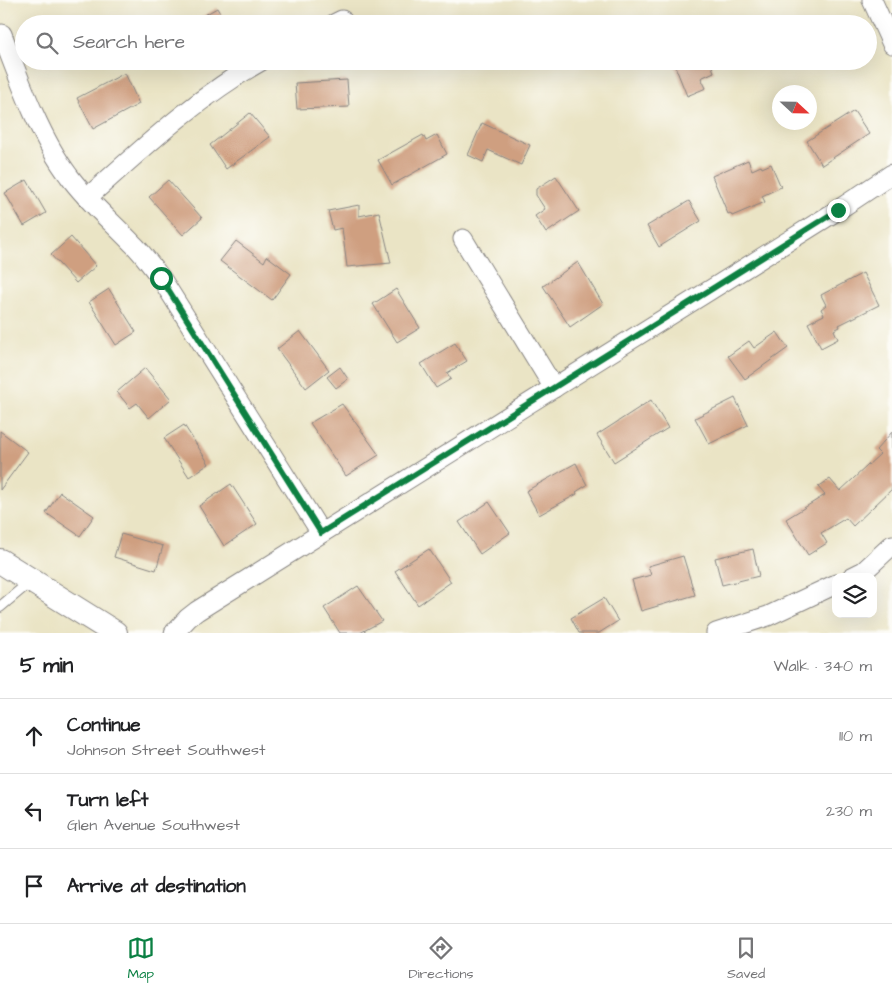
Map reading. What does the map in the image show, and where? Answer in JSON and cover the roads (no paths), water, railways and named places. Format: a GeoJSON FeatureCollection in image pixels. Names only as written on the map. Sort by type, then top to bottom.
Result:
{"type":"FeatureCollection","features":[{"type":"Feature","properties":{"kind":"street"},"geometry":{"type":"LineString","coordinates":[[872,0],[892,44]]}},
{"type":"Feature","properties":{"kind":"street"},"geometry":{"type":"LineString","coordinates":[[2,34],[15,68]]}},
{"type":"Feature","properties":{"kind":"street"},"geometry":{"type":"LineString","coordinates":[[16,70],[51,148],[68,176],[134,245],[161,278],[321,533]]}},
{"type":"Feature","properties":{"kind":"street"},"geometry":{"type":"LineString","coordinates":[[87,198],[181,115],[215,89],[246,70]]}},
{"type":"Feature","properties":{"kind":"street"},"geometry":{"type":"LineString","coordinates":[[174,633],[197,611],[838,210],[892,174]]}},
{"type":"Feature","properties":{"kind":"street"},"geometry":{"type":"LineString","coordinates":[[463,239],[554,388]]}},
{"type":"Feature","properties":{"kind":"street"},"geometry":{"type":"LineString","coordinates":[[860,573],[892,545]]}},
{"type":"Feature","properties":{"kind":"street"},"geometry":{"type":"LineString","coordinates":[[0,561],[115,633]]}},
{"type":"Feature","properties":{"kind":"street"},"geometry":{"type":"LineString","coordinates":[[716,633],[768,616],[832,586]]}},
{"type":"Feature","properties":{"kind":"lane"},"geometry":{"type":"LineString","coordinates":[[0,607],[31,580]]}}]}
